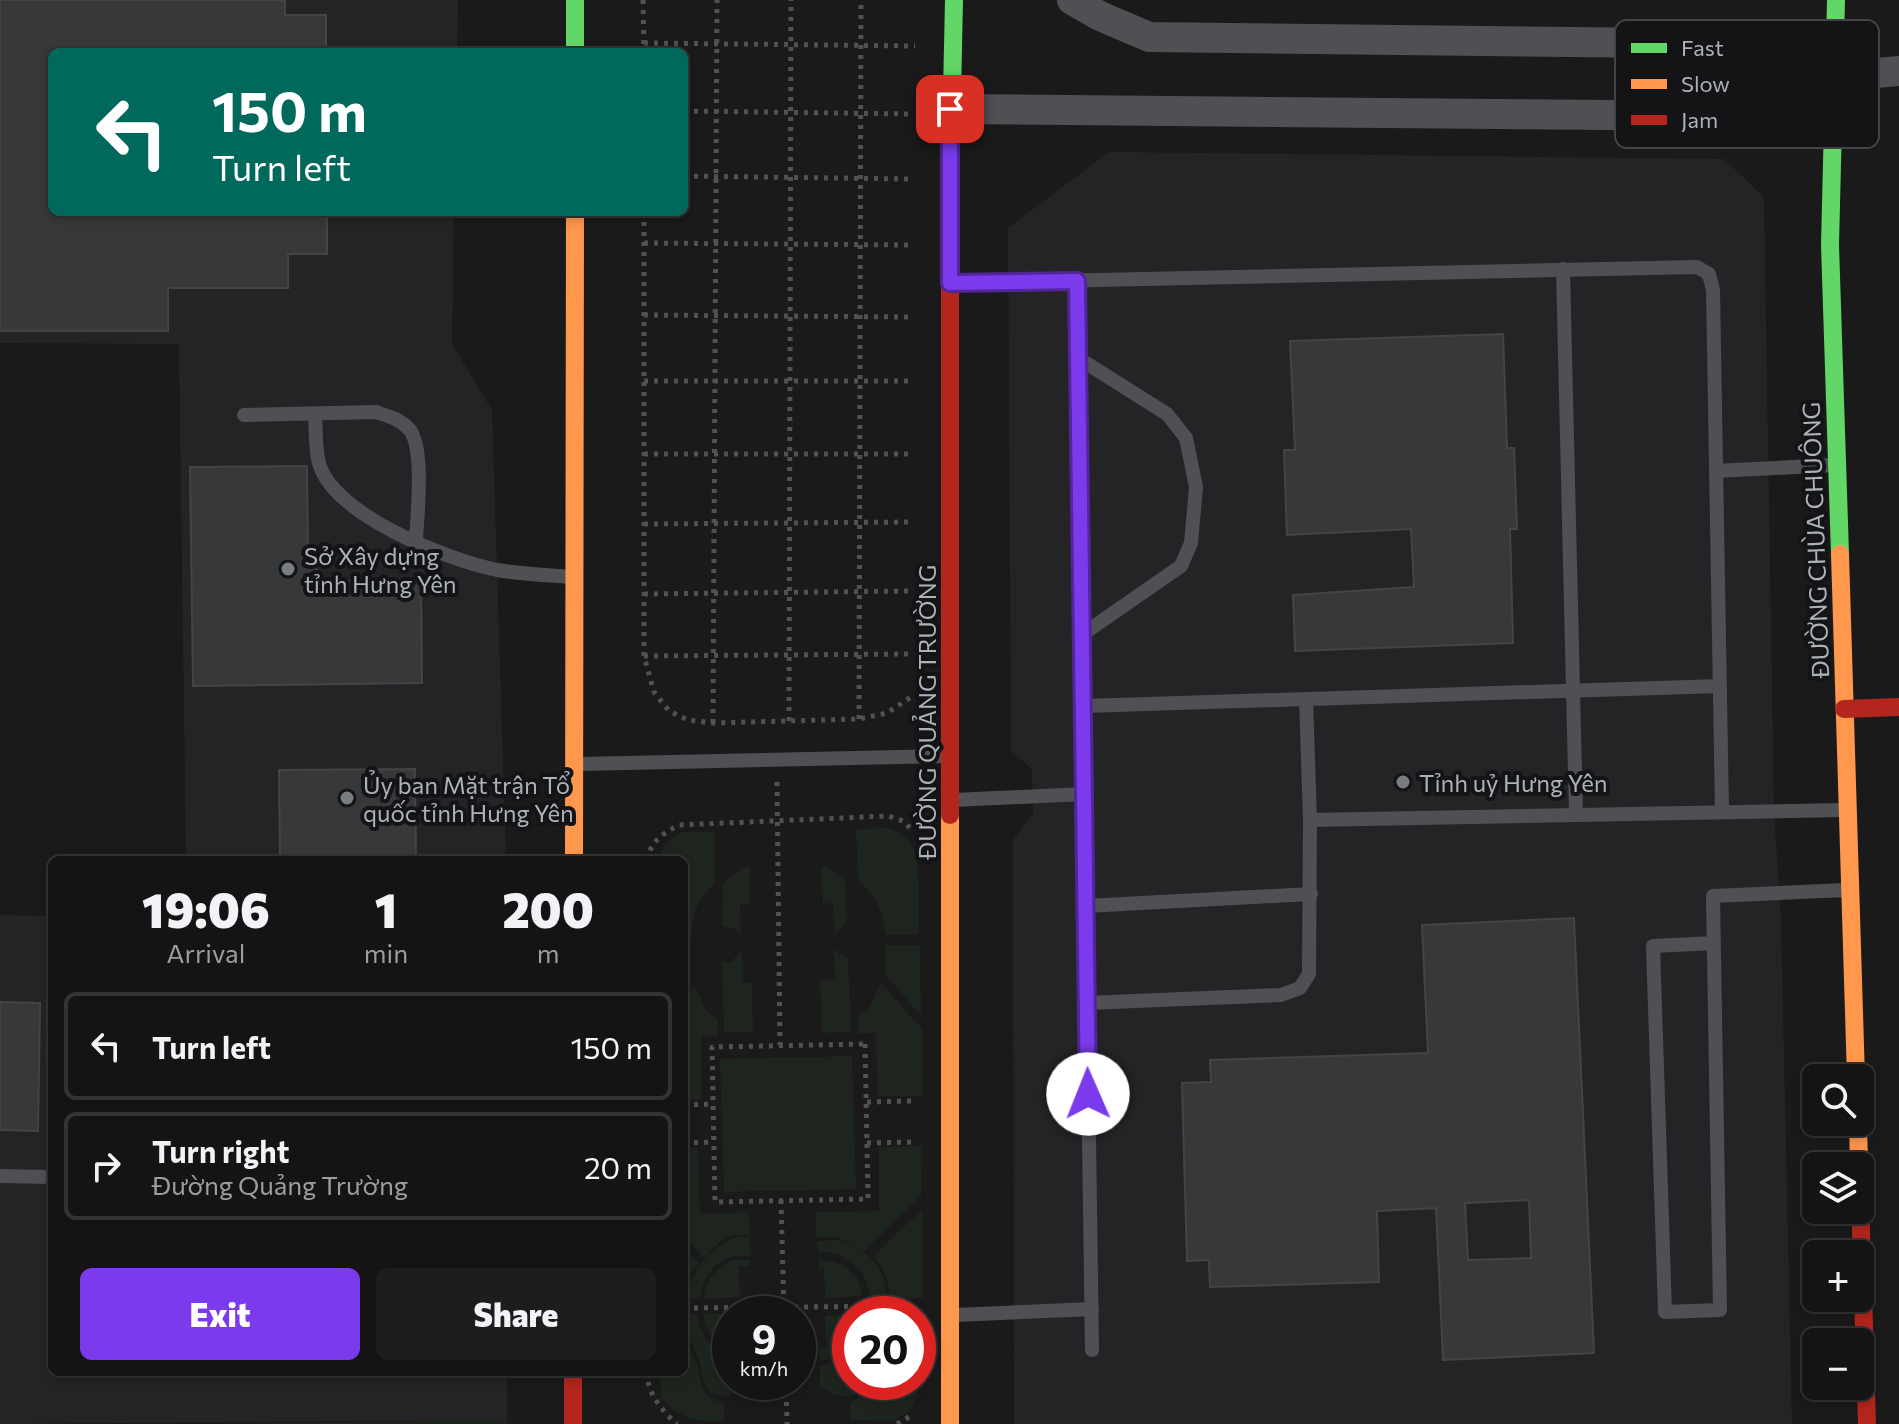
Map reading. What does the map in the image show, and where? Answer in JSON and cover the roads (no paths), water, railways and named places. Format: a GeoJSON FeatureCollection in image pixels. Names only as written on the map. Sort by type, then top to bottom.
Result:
{"type":"FeatureCollection","features":[{"type":"Feature","properties":{"kind":"street"},"geometry":{"type":"LineString","coordinates":[[575,0],[575,48]]}},
{"type":"Feature","properties":{"kind":"street","name":"ĐƯỜNG QUẢNG TRƯỜNG"},"geometry":{"type":"LineString","coordinates":[[950,1424],[950,109],[954,0]]}},
{"type":"Feature","properties":{"kind":"street"},"geometry":{"type":"LineString","coordinates":[[1072,0],[1149,37],[1615,42]]}},
{"type":"Feature","properties":{"kind":"street","name":"ĐƯỜNG CHÙA CHUÔNG"},"geometry":{"type":"LineString","coordinates":[[1835,20],[1836,0]]}},
{"type":"Feature","properties":{"kind":"street"},"geometry":{"type":"LineString","coordinates":[[1879,73],[1899,71]]}},
{"type":"Feature","properties":{"kind":"street"},"geometry":{"type":"LineString","coordinates":[[950,109],[1615,115]]}},
{"type":"Feature","properties":{"kind":"street","name":"ĐƯỜNG CHÙA CHUÔNG"},"geometry":{"type":"LineString","coordinates":[[1832,148],[1830,245],[1856,1064]]}},
{"type":"Feature","properties":{"kind":"street"},"geometry":{"type":"LineString","coordinates":[[574,856],[575,216]]}},
{"type":"Feature","properties":{"kind":"street"},"geometry":{"type":"LineString","coordinates":[[1844,709],[1899,707]]}},
{"type":"Feature","properties":{"kind":"street"},"geometry":{"type":"LineString","coordinates":[[1861,1224],[1867,1424]]}},
{"type":"Feature","properties":{"kind":"street"},"geometry":{"type":"LineString","coordinates":[[573,1376],[573,1424]]}},
{"type":"Feature","properties":{"kind":"lane"},"geometry":{"type":"LineString","coordinates":[[950,283],[1697,267],[1709,274],[1713,290],[1722,812]]}},
{"type":"Feature","properties":{"kind":"lane"},"geometry":{"type":"LineString","coordinates":[[1563,269],[1576,815]]}},
{"type":"Feature","properties":{"kind":"lane"},"geometry":{"type":"LineString","coordinates":[[1077,281],[1092,1350]]}},
{"type":"Feature","properties":{"kind":"lane"},"geometry":{"type":"LineString","coordinates":[[1078,358],[1167,414],[1186,438],[1196,487],[1191,543],[1181,566],[1083,634]]}},
{"type":"Feature","properties":{"kind":"lane"},"geometry":{"type":"LineString","coordinates":[[244,415],[376,412],[396,418],[411,431],[417,451],[416,541]]}},
{"type":"Feature","properties":{"kind":"lane"},"geometry":{"type":"LineString","coordinates":[[315,414],[319,464],[338,495],[366,516],[443,555],[498,570],[574,578]]}},
{"type":"Feature","properties":{"kind":"lane"},"geometry":{"type":"LineString","coordinates":[[1716,471],[1837,465]]}},
{"type":"Feature","properties":{"kind":"lane"},"geometry":{"type":"LineString","coordinates":[[1084,706],[1720,686]]}},
{"type":"Feature","properties":{"kind":"lane"},"geometry":{"type":"LineString","coordinates":[[1086,1003],[1281,995],[1300,988],[1309,974],[1311,894],[1306,699]]}},
{"type":"Feature","properties":{"kind":"lane"},"geometry":{"type":"LineString","coordinates":[[574,764],[950,756]]}},
{"type":"Feature","properties":{"kind":"lane"},"geometry":{"type":"LineString","coordinates":[[950,800],[1085,794]]}},
{"type":"Feature","properties":{"kind":"lane"},"geometry":{"type":"LineString","coordinates":[[1310,820],[1847,810]]}},
{"type":"Feature","properties":{"kind":"lane"},"geometry":{"type":"LineString","coordinates":[[1714,943],[1653,946],[1665,1312],[1720,1310],[1714,943],[1713,896],[1850,890]]}},
{"type":"Feature","properties":{"kind":"lane"},"geometry":{"type":"LineString","coordinates":[[1086,906],[1311,894]]}},
{"type":"Feature","properties":{"kind":"lane"},"geometry":{"type":"LineString","coordinates":[[0,1176],[48,1177]]}},
{"type":"Feature","properties":{"kind":"lane"},"geometry":{"type":"LineString","coordinates":[[950,1315],[1092,1309]]}},
{"type":"Feature","properties":{"kind":"place","name":"Sở Xây dựng tỉnh Hưng Yên"},"geometry":{"type":"Point","coordinates":[288,569]}},
{"type":"Feature","properties":{"kind":"place","name":"Tỉnh uỷ Hưng Yên"},"geometry":{"type":"Point","coordinates":[1403,782]}},
{"type":"Feature","properties":{"kind":"place","name":"Ủy ban Mặt trận Tổ quốc tỉnh Hưng Yên"},"geometry":{"type":"Point","coordinates":[347,798]}}]}
